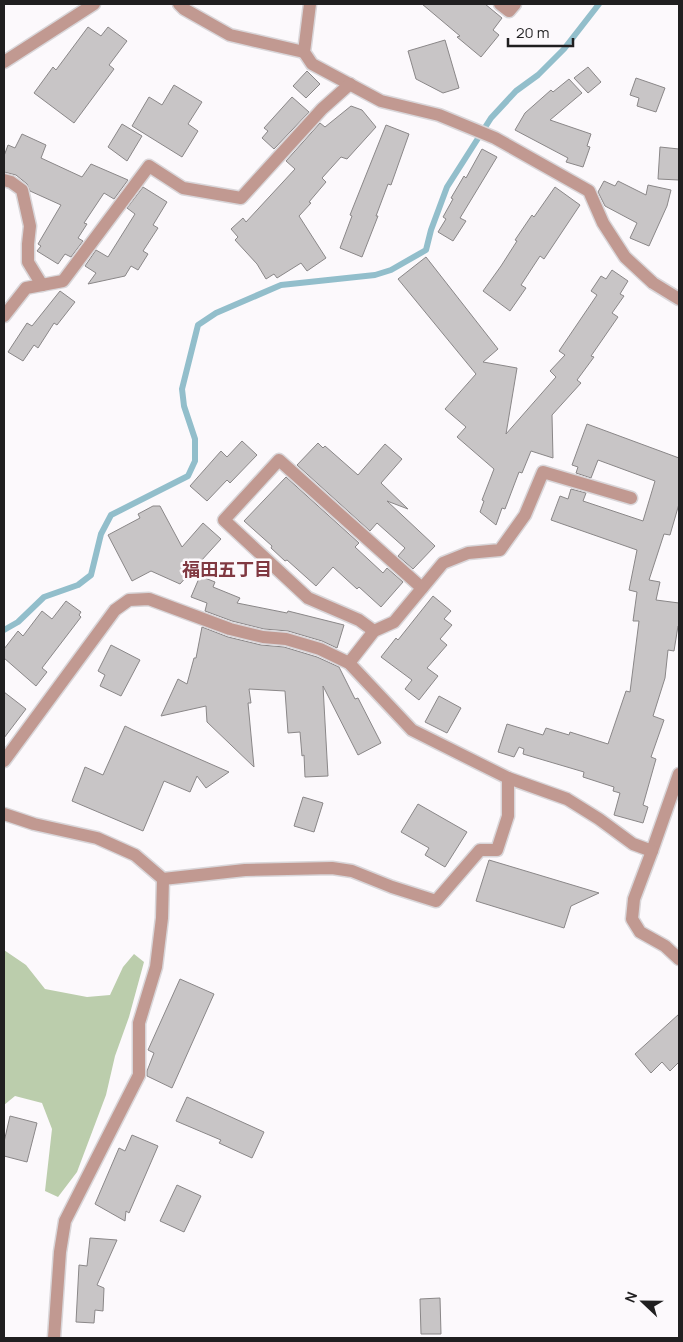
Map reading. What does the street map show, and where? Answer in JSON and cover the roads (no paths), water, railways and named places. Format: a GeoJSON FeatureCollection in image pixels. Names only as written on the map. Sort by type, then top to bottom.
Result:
{"type":"FeatureCollection","features":[{"type":"Feature","properties":{"kind":"street"},"geometry":{"type":"LineString","coordinates":[[4,62],[94,4]]}},
{"type":"Feature","properties":{"kind":"street"},"geometry":{"type":"LineString","coordinates":[[179,4],[230,35],[304,52]]}},
{"type":"Feature","properties":{"kind":"street"},"geometry":{"type":"LineString","coordinates":[[310,4],[304,52],[312,64],[381,101],[439,115],[495,138],[589,191],[603,223],[625,257],[653,283],[679,299]]}},
{"type":"Feature","properties":{"kind":"street"},"geometry":{"type":"LineString","coordinates":[[500,4],[509,11],[515,4]]}},
{"type":"Feature","properties":{"kind":"street"},"geometry":{"type":"LineString","coordinates":[[4,316],[26,288],[63,281],[149,166],[184,188],[241,198],[322,109],[350,84]]}},
{"type":"Feature","properties":{"kind":"street"},"geometry":{"type":"LineString","coordinates":[[4,180],[11,182],[22,190],[30,226],[28,262],[42,285]]}},
{"type":"Feature","properties":{"kind":"street"},"geometry":{"type":"LineString","coordinates":[[374,631],[359,620],[308,598],[224,520],[279,460],[422,588]]}},
{"type":"Feature","properties":{"kind":"street"},"geometry":{"type":"LineString","coordinates":[[349,662],[374,631],[394,622],[443,563],[468,553],[500,550],[525,515],[542,472],[631,498]]}},
{"type":"Feature","properties":{"kind":"street"},"geometry":{"type":"LineString","coordinates":[[4,761],[115,610],[130,600],[148,599],[230,629],[320,649],[349,662],[412,730],[508,778],[567,799],[599,819],[633,844],[652,850]]}},
{"type":"Feature","properties":{"kind":"street"},"geometry":{"type":"LineString","coordinates":[[679,774],[634,899],[632,919],[640,932],[665,946],[679,959]]}},
{"type":"Feature","properties":{"kind":"street"},"geometry":{"type":"LineString","coordinates":[[4,814],[34,824],[97,838],[135,855],[163,878],[246,870],[332,868],[352,871],[392,887],[436,901],[480,850],[497,850],[508,816],[508,778]]}},
{"type":"Feature","properties":{"kind":"street"},"geometry":{"type":"LineString","coordinates":[[54,1338],[64,1221],[139,1075],[139,1023],[156,968],[162,918],[163,878]]}},
{"type":"Feature","properties":{"kind":"waterway"},"geometry":{"type":"LineString","coordinates":[[4,630],[18,622],[44,597],[78,585],[91,575],[101,534],[111,515],[188,476],[195,461],[195,439],[184,406],[182,389],[198,325],[216,313],[281,285],[375,275],[391,270],[426,250],[431,230],[447,187],[491,118],[516,91],[538,75],[564,49],[599,4]]}},
{"type":"Feature","properties":{"kind":"district","name":"福田五丁目"},"geometry":{"type":"Point","coordinates":[227,570]}}]}
